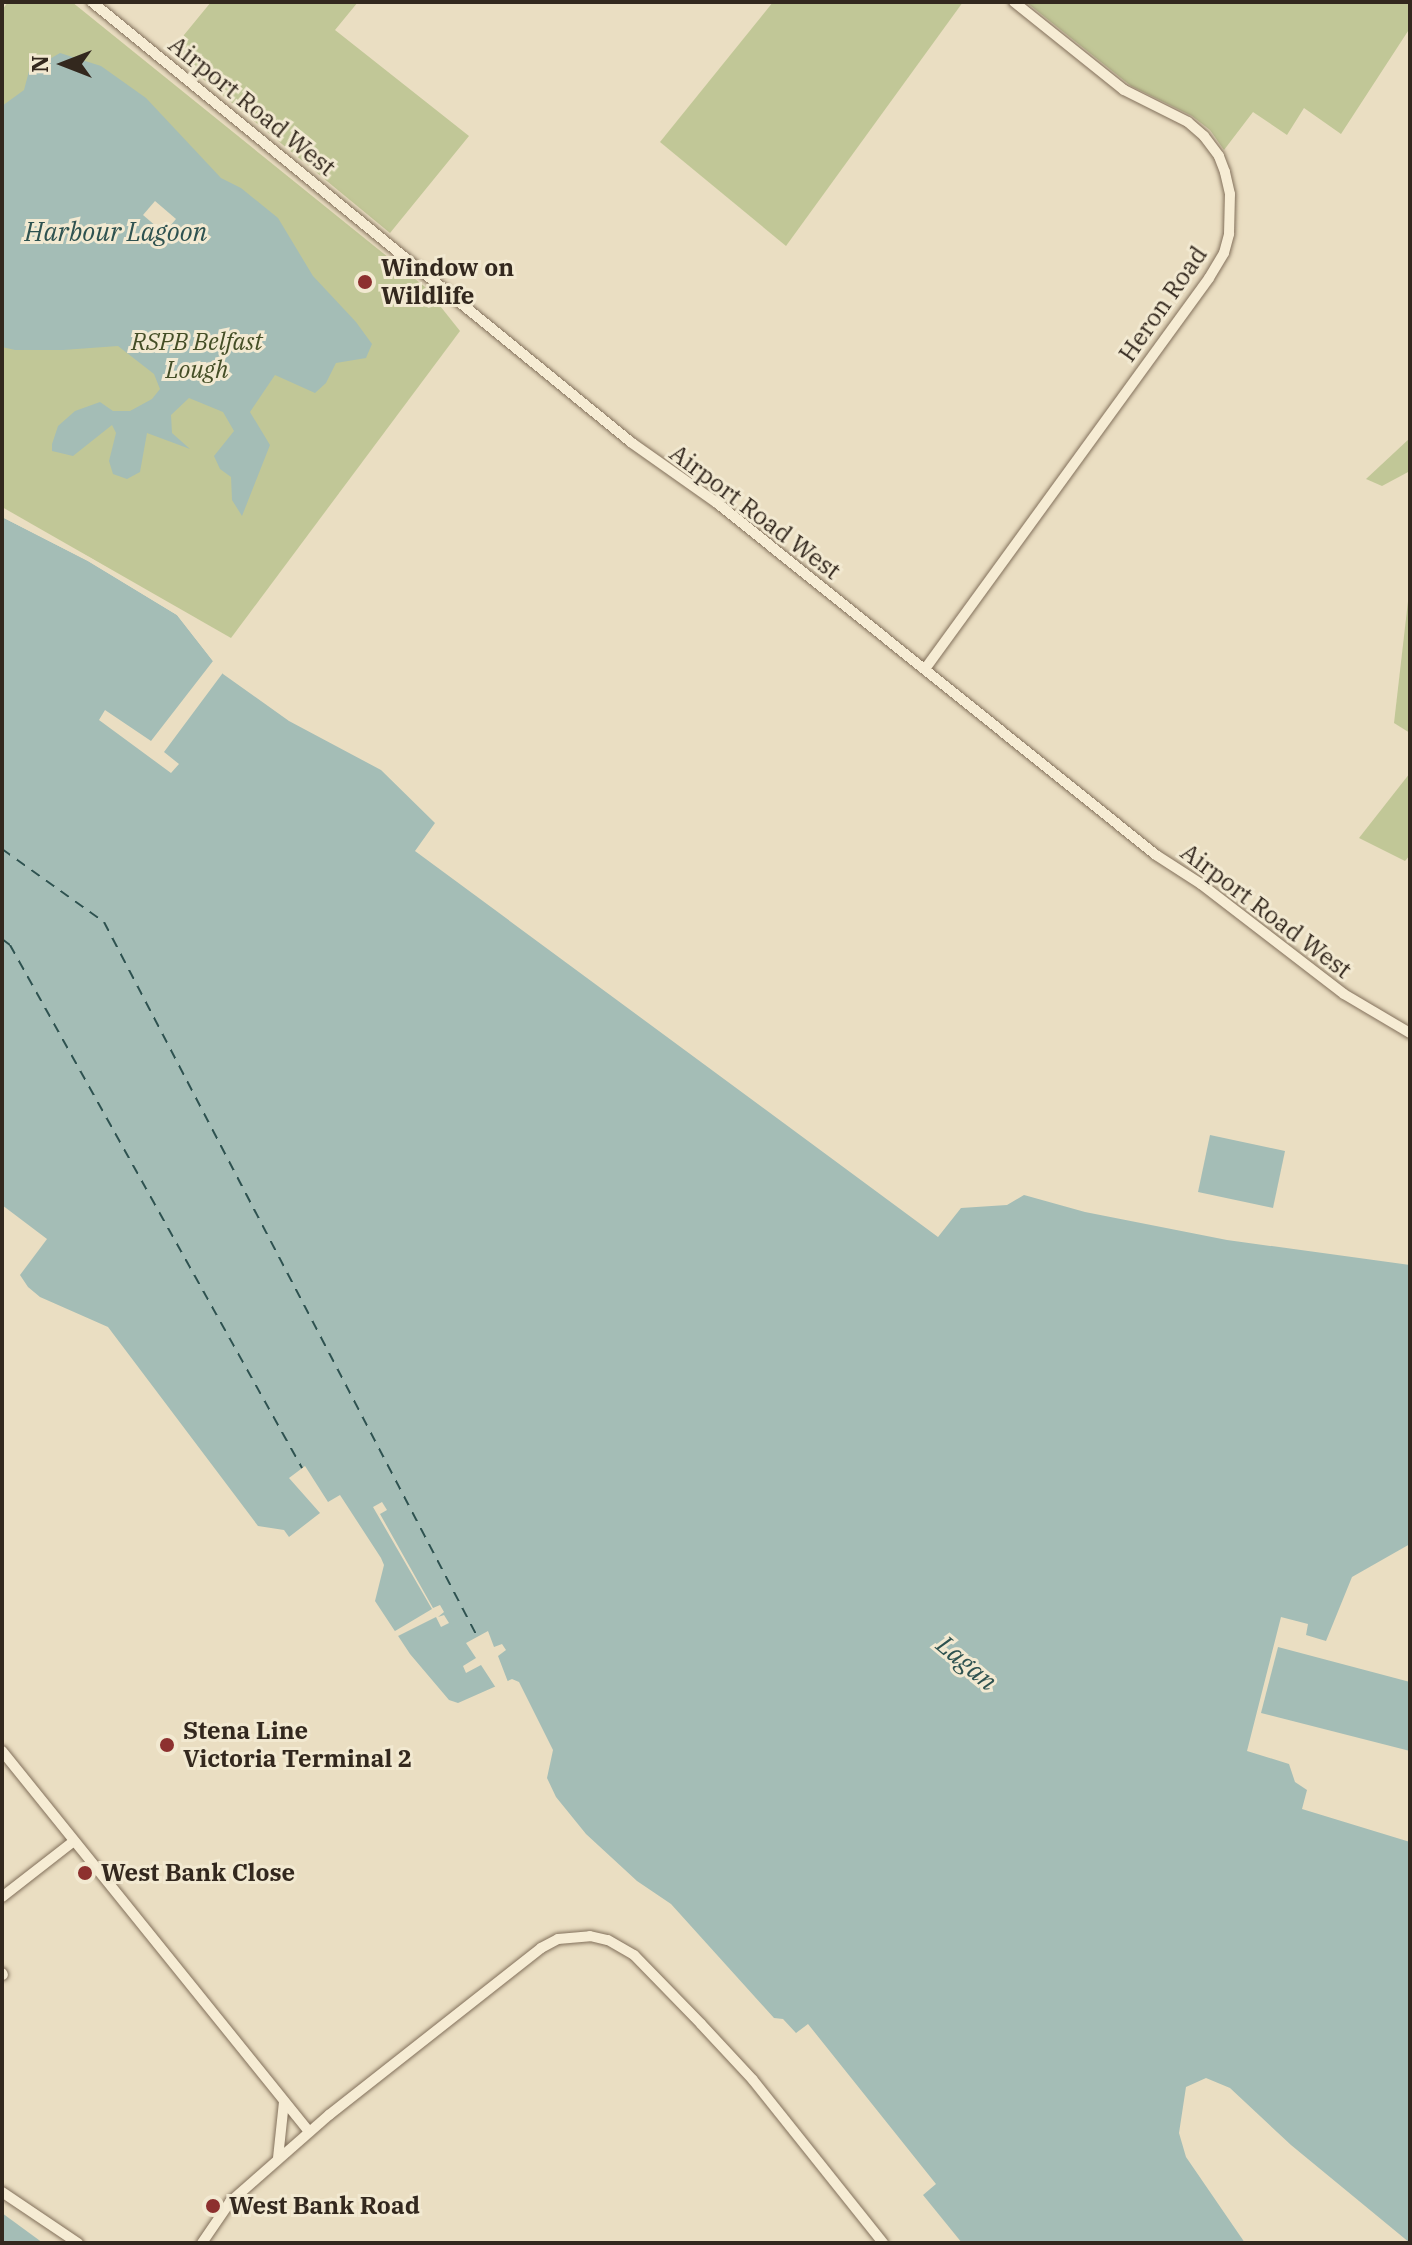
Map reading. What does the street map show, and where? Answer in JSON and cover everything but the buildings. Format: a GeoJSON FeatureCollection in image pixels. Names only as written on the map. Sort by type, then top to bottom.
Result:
{"type":"FeatureCollection","features":[{"type":"Feature","properties":{"kind":"street","name":"Airport Road West"},"geometry":{"type":"LineString","coordinates":[[92,2],[632,443],[717,503],[1156,855],[1201,884],[1344,994],[1410,1033]]}},
{"type":"Feature","properties":{"kind":"street","name":"Heron Road"},"geometry":{"type":"LineString","coordinates":[[925,669],[1209,278],[1224,253],[1229,234],[1230,194],[1225,172],[1219,156],[1204,136],[1188,122],[1124,90],[1014,2]]}},
{"type":"Feature","properties":{"kind":"street"},"geometry":{"type":"LineString","coordinates":[[2,1751],[309,2131]]}},
{"type":"Feature","properties":{"kind":"street"},"geometry":{"type":"LineString","coordinates":[[2,1897],[74,1841]]}},
{"type":"Feature","properties":{"kind":"street"},"geometry":{"type":"LineString","coordinates":[[202,2243],[230,2202],[309,2131],[541,1948],[558,1939],[590,1936],[621,1946],[634,1955],[701,2024],[753,2080],[883,2243]]}},
{"type":"Feature","properties":{"kind":"street"},"geometry":{"type":"LineString","coordinates":[[278,2158],[284,2102]]}},
{"type":"Feature","properties":{"kind":"street"},"geometry":{"type":"LineString","coordinates":[[2,2192],[78,2243]]}},
{"type":"Feature","properties":{"kind":"green space","name":"RSPB Belfast Lough"},"geometry":{"type":"Polygon","coordinates":[[[8,2],[72,2],[425,287],[460,331],[231,638],[2,507],[2,10],[8,2]]]}},
{"type":"Feature","properties":{"kind":"green space"},"geometry":{"type":"Polygon","coordinates":[[[211,2],[358,2],[335,30],[469,136],[390,233],[170,52],[211,2]]]}},
{"type":"Feature","properties":{"kind":"green space"},"geometry":{"type":"Polygon","coordinates":[[[773,2],[963,2],[786,246],[660,142],[773,2]]]}},
{"type":"Feature","properties":{"kind":"green space"},"geometry":{"type":"Polygon","coordinates":[[[1026,2],[1410,2],[1410,28],[1341,134],[1304,108],[1287,135],[1253,112],[1224,150],[1210,130],[1192,116],[1131,86],[1026,2]]]}},
{"type":"Feature","properties":{"kind":"green space"},"geometry":{"type":"Polygon","coordinates":[[[1410,438],[1410,471],[1382,486],[1366,479],[1410,438]]]}},
{"type":"Feature","properties":{"kind":"green space"},"geometry":{"type":"Polygon","coordinates":[[[1410,584],[1410,733],[1394,723],[1410,584]]]}},
{"type":"Feature","properties":{"kind":"green space"},"geometry":{"type":"Polygon","coordinates":[[[1410,773],[1410,855],[1405,861],[1359,838],[1410,773]]]}},
{"type":"Feature","properties":{"kind":"water","name":"Harbour Lagoon"},"geometry":{"type":"Polygon","coordinates":[[[60,53],[101,66],[146,98],[221,178],[241,188],[278,218],[313,276],[372,344],[366,358],[336,363],[326,383],[315,393],[275,375],[250,412],[270,445],[242,516],[232,500],[231,477],[220,469],[214,456],[234,431],[223,412],[189,398],[171,415],[172,433],[190,449],[147,433],[140,472],[127,479],[113,474],[109,461],[116,433],[112,425],[73,456],[52,451],[52,444],[58,426],[75,411],[100,402],[113,411],[130,411],[152,399],[160,389],[154,374],[118,346],[63,350],[2,347],[2,106],[24,90],[29,71],[60,53]]]}},
{"type":"Feature","properties":{"kind":"water","name":"Lagan"},"geometry":{"type":"Polygon","coordinates":[[[2,517],[88,561],[177,615],[223,674],[289,721],[381,770],[435,823],[415,851],[938,1237],[961,1208],[1007,1205],[1024,1195],[1085,1212],[1227,1240],[1410,1265],[1410,1544],[1352,1577],[1326,1641],[1306,1635],[1308,1624],[1281,1617],[1247,1751],[1289,1764],[1295,1782],[1307,1790],[1302,1809],[1410,1842],[1410,2243],[1291,2145],[1230,2088],[1206,2078],[1186,2087],[1179,2133],[1186,2157],[1245,2243],[962,2243],[923,2195],[936,2184],[808,2024],[796,2033],[783,2019],[774,2018],[671,1904],[637,1881],[586,1834],[556,1797],[547,1778],[553,1750],[519,1682],[512,1679],[458,1703],[449,1700],[410,1654],[375,1601],[384,1565],[381,1558],[340,1495],[328,1502],[305,1466],[289,1478],[320,1513],[289,1537],[284,1530],[258,1526],[108,1327],[40,1297],[28,1287],[20,1275],[47,1239],[2,1205],[2,517]]]}},
{"type":"Feature","properties":{"kind":"water"},"geometry":{"type":"Polygon","coordinates":[[[1210,1135],[1285,1151],[1273,1208],[1198,1192],[1210,1135]]]}},
{"type":"Feature","properties":{"kind":"water"},"geometry":{"type":"Polygon","coordinates":[[[1278,1647],[1410,1682],[1410,1751],[1261,1713],[1278,1647]]]}},
{"type":"Feature","properties":{"kind":"water"},"geometry":{"type":"Polygon","coordinates":[[[2,2213],[43,2243],[2,2243],[2,2213]]]}},
{"type":"Feature","properties":{"kind":"pier"},"geometry":{"type":"Polygon","coordinates":[[[155,201],[176,219],[164,233],[143,215],[155,201]]]}},
{"type":"Feature","properties":{"kind":"pier"},"geometry":{"type":"Polygon","coordinates":[[[2,513],[89,557],[180,611],[225,670],[164,752],[179,764],[171,773],[99,720],[105,710],[151,741],[213,661],[177,615],[88,561],[2,517],[2,513]]]}},
{"type":"Feature","properties":{"kind":"pier"},"geometry":{"type":"Polygon","coordinates":[[[382,1502],[387,1510],[380,1514],[433,1608],[440,1605],[444,1612],[438,1617],[444,1615],[449,1623],[441,1627],[436,1617],[394,1638],[390,1634],[432,1609],[373,1507],[382,1502]]]}},
{"type":"Feature","properties":{"kind":"pier"},"geometry":{"type":"Polygon","coordinates":[[[488,1631],[494,1647],[502,1644],[506,1650],[498,1656],[508,1682],[496,1688],[481,1665],[466,1673],[463,1666],[476,1658],[466,1643],[488,1631]]]}},
{"type":"Feature","properties":{"kind":"ferry route"},"geometry":{"type":"LineString","coordinates":[[2,849],[104,922],[477,1636]]}},
{"type":"Feature","properties":{"kind":"ferry route"},"geometry":{"type":"LineString","coordinates":[[2,939],[10,945],[302,1468]]}},
{"type":"Feature","properties":{"kind":"place","name":"Window on Wildlife"},"geometry":{"type":"Point","coordinates":[365,282]}},
{"type":"Feature","properties":{"kind":"place","name":"Stena Line Victoria Terminal 2"},"geometry":{"type":"Point","coordinates":[167,1745]}},
{"type":"Feature","properties":{"kind":"place","name":"West Bank Close"},"geometry":{"type":"Point","coordinates":[85,1873]}},
{"type":"Feature","properties":{"kind":"place","name":"West Bank Road"},"geometry":{"type":"Point","coordinates":[213,2206]}}]}
